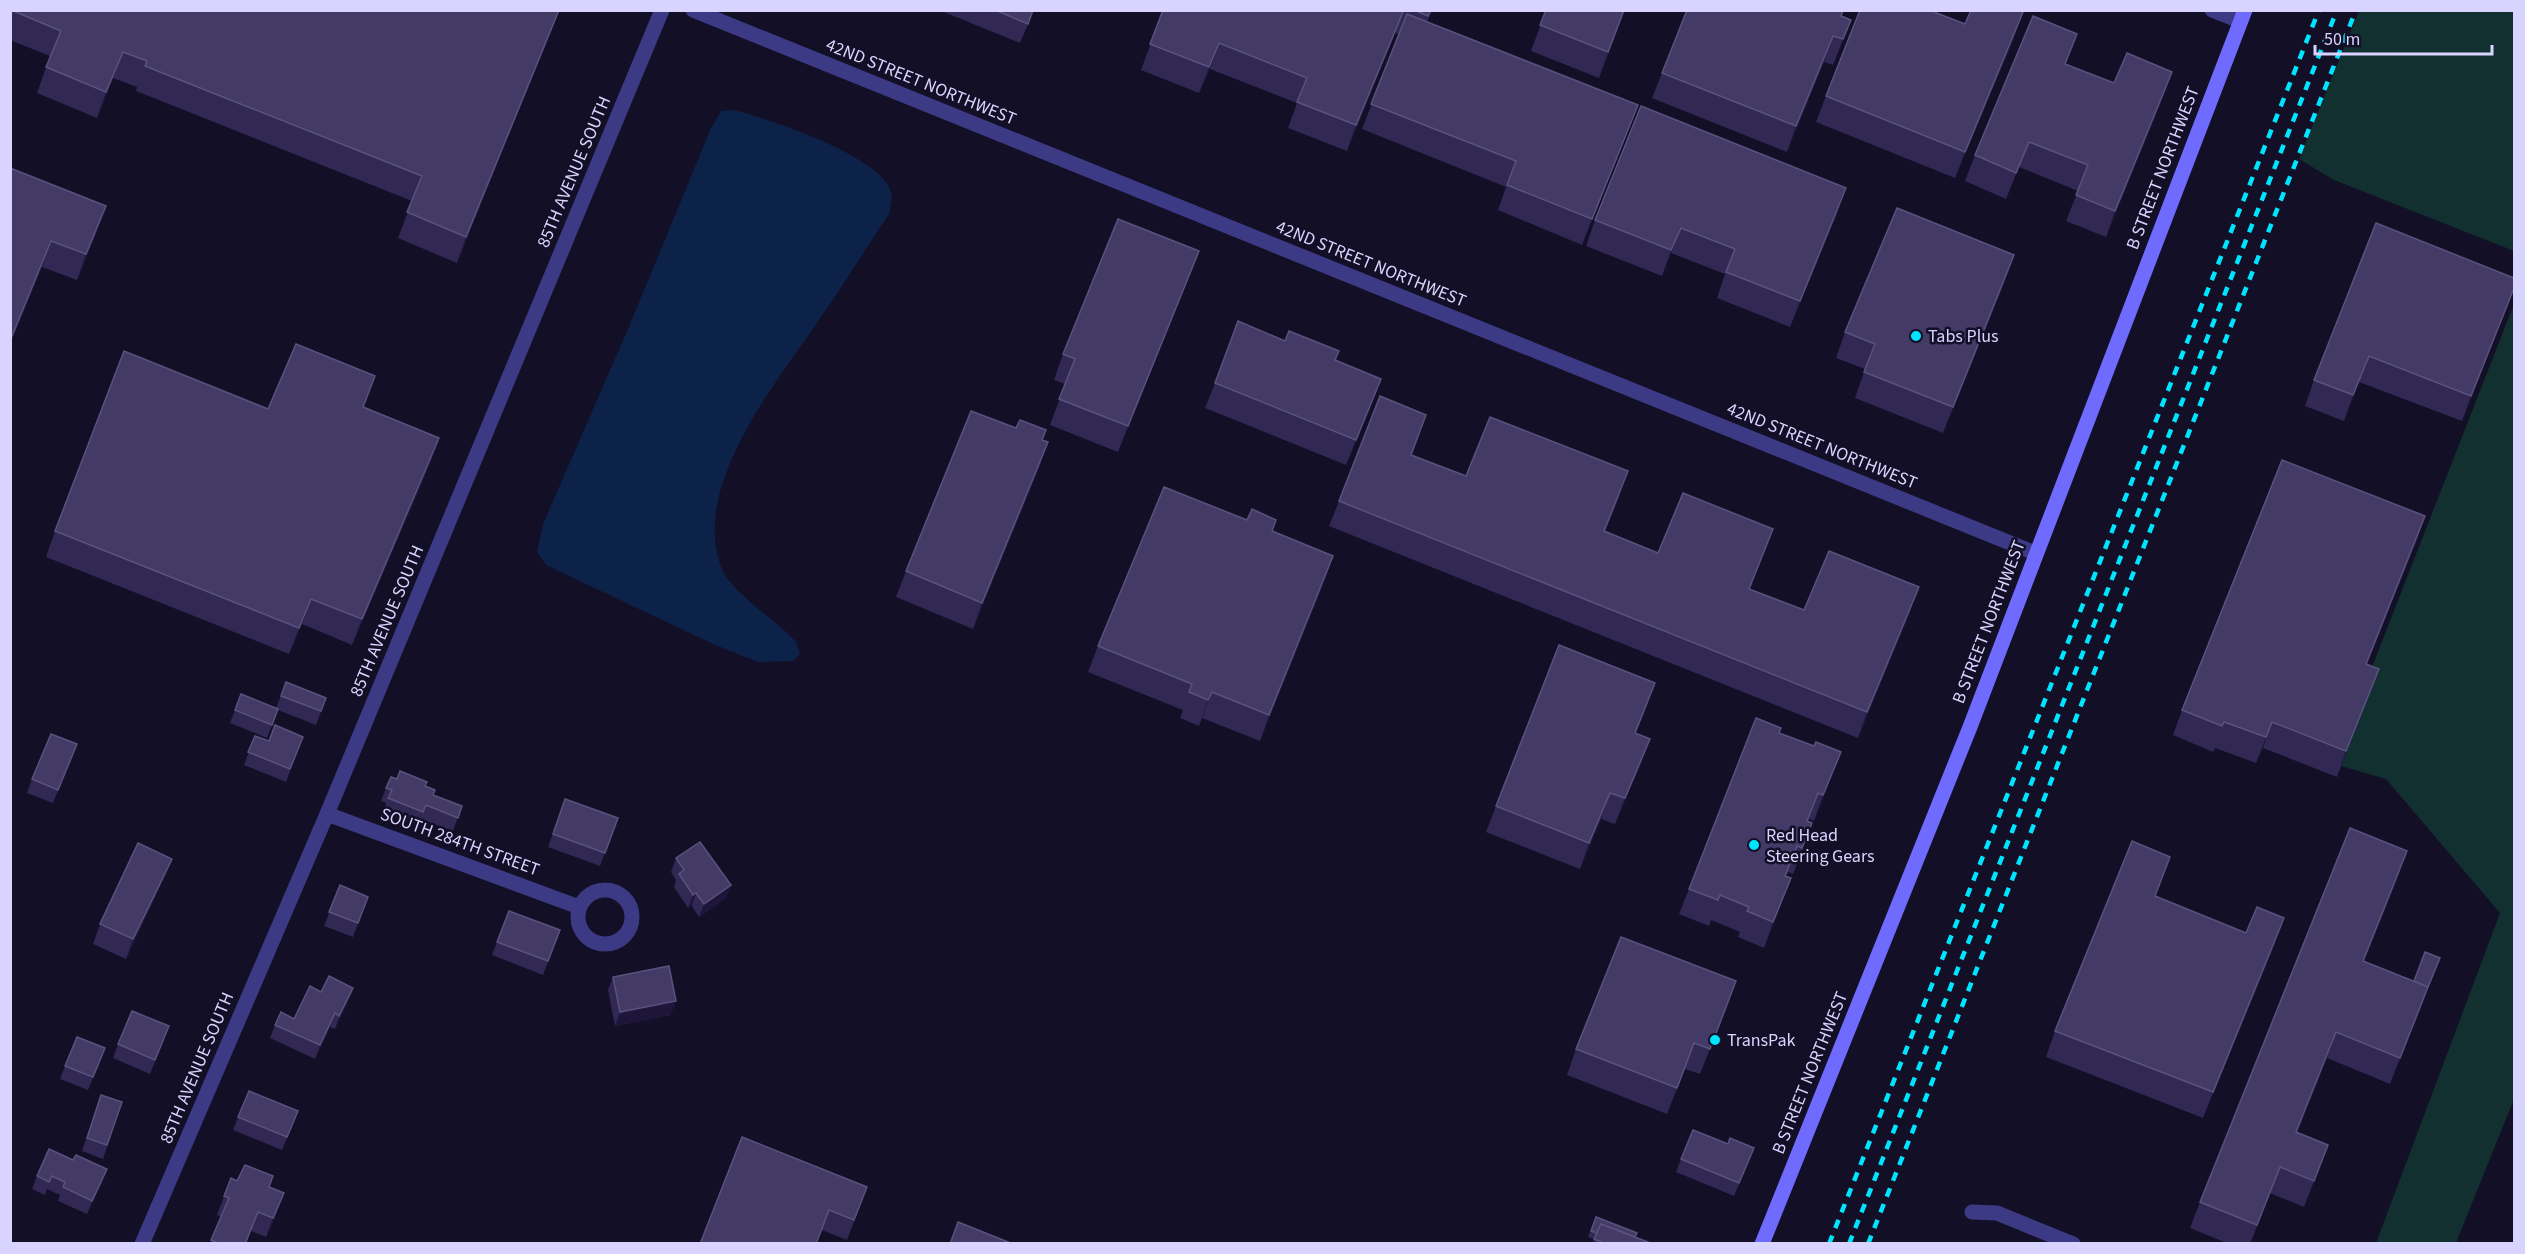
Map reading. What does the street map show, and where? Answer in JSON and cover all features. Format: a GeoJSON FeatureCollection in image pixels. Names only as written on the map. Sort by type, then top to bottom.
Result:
{"type":"FeatureCollection","features":[{"type":"Feature","properties":{"kind":"street","name":"85TH AVENUE SOUTH"},"geometry":{"type":"LineString","coordinates":[[142,1244],[327,814],[662,10]]}},
{"type":"Feature","properties":{"kind":"street","name":"42ND STREET NORTHWEST"},"geometry":{"type":"LineString","coordinates":[[693,10],[2035,553]]}},
{"type":"Feature","properties":{"kind":"street"},"geometry":{"type":"LineString","coordinates":[[2212,10],[2242,16]]}},
{"type":"Feature","properties":{"kind":"street","name":"B STREET NORTHWEST"},"geometry":{"type":"LineString","coordinates":[[1762,1244],[1966,738],[2242,16]]}},
{"type":"Feature","properties":{"kind":"street","name":"SOUTH 284TH STREET"},"geometry":{"type":"LineString","coordinates":[[327,814],[579,907]]}},
{"type":"Feature","properties":{"kind":"street"},"geometry":{"type":"LineString","coordinates":[[1972,1212],[1997,1213],[2073,1244]]}},
{"type":"Feature","properties":{"kind":"green space"},"geometry":{"type":"Polygon","coordinates":[[[2359,11],[2514,11],[2514,251],[2334,180],[2299,159],[2359,11]]]}},
{"type":"Feature","properties":{"kind":"green space"},"geometry":{"type":"Polygon","coordinates":[[[2514,304],[2514,1099],[2456,1243],[2376,1243],[2500,913],[2386,779],[2334,764],[2514,304]]]}},
{"type":"Feature","properties":{"kind":"water"},"geometry":{"type":"Polygon","coordinates":[[[735,110],[797,131],[846,152],[883,178],[892,194],[889,214],[782,372],[742,438],[726,473],[717,507],[715,541],[724,573],[737,590],[796,642],[800,654],[793,661],[758,662],[713,644],[546,565],[537,552],[543,524],[628,329],[711,128],[721,111],[735,110]]]}},
{"type":"Feature","properties":{"kind":"building"},"geometry":{"type":"Polygon","coordinates":[[[11,10],[559,10],[466,237],[407,212],[422,176],[145,66],[147,61],[123,52],[106,92],[46,67],[61,31],[11,10]]]}},
{"type":"Feature","properties":{"kind":"building"},"geometry":{"type":"Polygon","coordinates":[[[995,10],[1033,10],[1028,24],[995,10]]]}},
{"type":"Feature","properties":{"kind":"building"},"geometry":{"type":"Polygon","coordinates":[[[1163,10],[1400,10],[1403,12],[1356,125],[1297,102],[1307,78],[1219,43],[1209,67],[1150,44],[1163,10]]]}},
{"type":"Feature","properties":{"kind":"building"},"geometry":{"type":"Polygon","coordinates":[[[1414,10],[1431,10],[1428,16],[1414,10]]]}},
{"type":"Feature","properties":{"kind":"building"},"geometry":{"type":"Polygon","coordinates":[[[1546,10],[1624,10],[1608,52],[1540,25],[1546,10]]]}},
{"type":"Feature","properties":{"kind":"building"},"geometry":{"type":"Polygon","coordinates":[[[1687,10],[1843,10],[1841,16],[1851,20],[1843,39],[1833,36],[1796,126],[1662,73],[1687,10]]]}},
{"type":"Feature","properties":{"kind":"building"},"geometry":{"type":"Polygon","coordinates":[[[1860,10],[1929,10],[1965,24],[1971,10],[2019,10],[2023,12],[1965,152],[1826,96],[1860,10]]]}},
{"type":"Feature","properties":{"kind":"building"},"geometry":{"type":"Polygon","coordinates":[[[1407,14],[1638,105],[1592,219],[1507,185],[1516,161],[1371,104],[1407,14]]]}},
{"type":"Feature","properties":{"kind":"building"},"geometry":{"type":"Polygon","coordinates":[[[2033,16],[2077,34],[2065,64],[2114,83],[2127,53],[2172,72],[2115,211],[2076,195],[2088,165],[2029,142],[2016,173],[1975,155],[2033,16]]]}},
{"type":"Feature","properties":{"kind":"building"},"geometry":{"type":"Polygon","coordinates":[[[1641,106],[1846,188],[1800,301],[1726,272],[1735,249],[1681,228],[1671,250],[1595,220],[1641,106]]]}},
{"type":"Feature","properties":{"kind":"building"},"geometry":{"type":"Polygon","coordinates":[[[10,168],[106,206],[86,254],[51,241],[10,341],[10,168]]]}},
{"type":"Feature","properties":{"kind":"building"},"geometry":{"type":"Polygon","coordinates":[[[1897,208],[2014,255],[1953,407],[1864,372],[1875,344],[1845,332],[1897,208]]]}},
{"type":"Feature","properties":{"kind":"building"},"geometry":{"type":"Polygon","coordinates":[[[1118,219],[1199,251],[1128,426],[1059,399],[1075,359],[1063,354],[1118,219]]]}},
{"type":"Feature","properties":{"kind":"building"},"geometry":{"type":"Polygon","coordinates":[[[2376,223],[2514,278],[2514,288],[2471,396],[2369,356],[2353,395],[2314,380],[2376,223]]]}},
{"type":"Feature","properties":{"kind":"building"},"geometry":{"type":"Polygon","coordinates":[[[1238,321],[1285,341],[1289,331],[1339,351],[1335,360],[1381,379],[1356,440],[1215,383],[1238,321]]]}},
{"type":"Feature","properties":{"kind":"building"},"geometry":{"type":"Polygon","coordinates":[[[296,344],[375,376],[363,407],[439,438],[362,619],[311,599],[299,628],[55,531],[124,351],[268,409],[296,344]]]}},
{"type":"Feature","properties":{"kind":"building"},"geometry":{"type":"Polygon","coordinates":[[[1380,396],[1426,415],[1411,455],[1466,476],[1490,417],[1628,471],[1604,531],[1658,553],[1683,493],[1773,529],[1749,589],[1804,610],[1829,551],[1919,587],[1867,712],[1339,501],[1380,396]]]}},
{"type":"Feature","properties":{"kind":"building"},"geometry":{"type":"Polygon","coordinates":[[[971,411],[1016,428],[1020,420],[1046,430],[1042,440],[1048,442],[982,603],[906,571],[971,411]]]}},
{"type":"Feature","properties":{"kind":"building"},"geometry":{"type":"Polygon","coordinates":[[[2282,460],[2425,516],[2366,664],[2379,669],[2346,751],[2272,722],[2266,737],[2224,722],[2222,726],[2182,710],[2282,460]]]}},
{"type":"Feature","properties":{"kind":"building"},"geometry":{"type":"Polygon","coordinates":[[[1164,487],[1247,520],[1252,509],[1276,520],[1272,531],[1333,556],[1269,715],[1212,692],[1208,700],[1189,692],[1192,684],[1098,646],[1164,487]]]}},
{"type":"Feature","properties":{"kind":"building"},"geometry":{"type":"Polygon","coordinates":[[[1559,645],[1655,683],[1635,733],[1650,739],[1625,798],[1610,793],[1589,843],[1496,806],[1559,645]]]}},
{"type":"Feature","properties":{"kind":"building"},"geometry":{"type":"Polygon","coordinates":[[[286,682],[326,698],[321,711],[281,696],[286,682]]]}},
{"type":"Feature","properties":{"kind":"building"},"geometry":{"type":"Polygon","coordinates":[[[241,694],[278,709],[272,725],[235,710],[241,694]]]}},
{"type":"Feature","properties":{"kind":"building"},"geometry":{"type":"Polygon","coordinates":[[[1756,718],[1781,728],[1779,733],[1814,746],[1816,742],[1841,752],[1823,795],[1818,793],[1807,821],[1812,823],[1802,848],[1797,846],[1785,876],[1791,878],[1773,922],[1747,911],[1749,907],[1720,895],[1718,900],[1689,889],[1756,718]]]}},
{"type":"Feature","properties":{"kind":"building"},"geometry":{"type":"Polygon","coordinates":[[[275,725],[303,737],[290,769],[248,752],[255,736],[269,741],[275,725]]]}},
{"type":"Feature","properties":{"kind":"building"},"geometry":{"type":"Polygon","coordinates":[[[51,734],[77,744],[58,790],[32,779],[51,734]]]}},
{"type":"Feature","properties":{"kind":"building"},"geometry":{"type":"Polygon","coordinates":[[[400,771],[427,782],[425,786],[435,790],[433,795],[462,806],[458,818],[426,805],[423,812],[388,798],[392,790],[386,788],[391,777],[397,779],[400,771]]]}},
{"type":"Feature","properties":{"kind":"building"},"geometry":{"type":"Polygon","coordinates":[[[565,799],[618,818],[605,853],[553,834],[565,799]]]}},
{"type":"Feature","properties":{"kind":"building"},"geometry":{"type":"Polygon","coordinates":[[[2350,828],[2407,851],[2363,961],[2428,987],[2400,1058],[2336,1032],[2296,1132],[2328,1145],[2314,1181],[2280,1167],[2257,1225],[2200,1202],[2350,828]]]}},
{"type":"Feature","properties":{"kind":"building"},"geometry":{"type":"Polygon","coordinates":[[[2132,841],[2170,857],[2155,896],[2246,933],[2257,907],[2284,918],[2213,1092],[2055,1031],[2132,841]]]}},
{"type":"Feature","properties":{"kind":"building"},"geometry":{"type":"Polygon","coordinates":[[[700,842],[731,885],[704,904],[696,893],[693,895],[679,874],[684,870],[676,858],[700,842]]]}},
{"type":"Feature","properties":{"kind":"building"},"geometry":{"type":"Polygon","coordinates":[[[138,843],[172,859],[133,939],[100,924],[138,843]]]}},
{"type":"Feature","properties":{"kind":"building"},"geometry":{"type":"Polygon","coordinates":[[[340,885],[368,897],[358,923],[329,912],[340,885]]]}},
{"type":"Feature","properties":{"kind":"building"},"geometry":{"type":"Polygon","coordinates":[[[509,911],[560,930],[548,961],[497,942],[509,911]]]}},
{"type":"Feature","properties":{"kind":"building"},"geometry":{"type":"Polygon","coordinates":[[[1621,937],[1736,981],[1710,1049],[1694,1043],[1677,1088],[1576,1049],[1621,937]]]}},
{"type":"Feature","properties":{"kind":"building"},"geometry":{"type":"Polygon","coordinates":[[[2425,952],[2440,958],[2428,987],[2414,981],[2425,952]]]}},
{"type":"Feature","properties":{"kind":"building"},"geometry":{"type":"Polygon","coordinates":[[[669,966],[676,1001],[620,1012],[613,977],[669,966]]]}},
{"type":"Feature","properties":{"kind":"building"},"geometry":{"type":"Polygon","coordinates":[[[329,976],[353,988],[339,1016],[335,1013],[320,1045],[275,1025],[281,1012],[294,1019],[310,986],[321,992],[329,976]]]}},
{"type":"Feature","properties":{"kind":"building"},"geometry":{"type":"Polygon","coordinates":[[[132,1011],[169,1026],[155,1060],[118,1044],[132,1011]]]}},
{"type":"Feature","properties":{"kind":"building"},"geometry":{"type":"Polygon","coordinates":[[[77,1037],[105,1048],[93,1077],[65,1066],[77,1037]]]}},
{"type":"Feature","properties":{"kind":"building"},"geometry":{"type":"Polygon","coordinates":[[[249,1091],[298,1111],[287,1137],[238,1117],[249,1091]]]}},
{"type":"Feature","properties":{"kind":"building"},"geometry":{"type":"Polygon","coordinates":[[[101,1095],[122,1102],[107,1145],[87,1138],[101,1095]]]}},
{"type":"Feature","properties":{"kind":"building"},"geometry":{"type":"Polygon","coordinates":[[[1693,1130],[1728,1144],[1730,1138],[1754,1148],[1739,1183],[1681,1159],[1693,1130]]]}},
{"type":"Feature","properties":{"kind":"building"},"geometry":{"type":"Polygon","coordinates":[[[742,1137],[867,1187],[854,1220],[829,1210],[816,1244],[700,1244],[742,1137]]]}},
{"type":"Feature","properties":{"kind":"building"},"geometry":{"type":"Polygon","coordinates":[[[49,1149],[73,1160],[76,1155],[107,1169],[92,1201],[63,1187],[65,1182],[52,1176],[49,1182],[37,1176],[49,1149]]]}},
{"type":"Feature","properties":{"kind":"building"},"geometry":{"type":"Polygon","coordinates":[[[245,1165],[273,1176],[269,1187],[284,1193],[273,1218],[258,1212],[245,1244],[220,1244],[211,1240],[229,1198],[224,1196],[231,1178],[237,1181],[245,1165]]]}},
{"type":"Feature","properties":{"kind":"building"},"geometry":{"type":"Polygon","coordinates":[[[1596,1217],[1637,1233],[1635,1237],[1601,1224],[1597,1233],[1591,1231],[1596,1217]]]}},
{"type":"Feature","properties":{"kind":"building"},"geometry":{"type":"Polygon","coordinates":[[[958,1222],[1013,1244],[950,1244],[958,1222]]]}},
{"type":"Feature","properties":{"kind":"building"},"geometry":{"type":"Polygon","coordinates":[[[1601,1224],[1653,1244],[1606,1244],[1594,1239],[1601,1224]]]}},
{"type":"Feature","properties":{"kind":"railway"},"geometry":{"type":"LineString","coordinates":[[1829,1244],[2319,10]]}},
{"type":"Feature","properties":{"kind":"railway"},"geometry":{"type":"LineString","coordinates":[[1849,1244],[2337,10]]}},
{"type":"Feature","properties":{"kind":"railway"},"geometry":{"type":"LineString","coordinates":[[1868,1244],[2356,10]]}},
{"type":"Feature","properties":{"kind":"place","name":"Tabs Plus"},"geometry":{"type":"Point","coordinates":[1916,336]}},
{"type":"Feature","properties":{"kind":"place","name":"Red Head Steering Gears"},"geometry":{"type":"Point","coordinates":[1754,845]}},
{"type":"Feature","properties":{"kind":"place","name":"TransPak"},"geometry":{"type":"Point","coordinates":[1715,1040]}}]}
